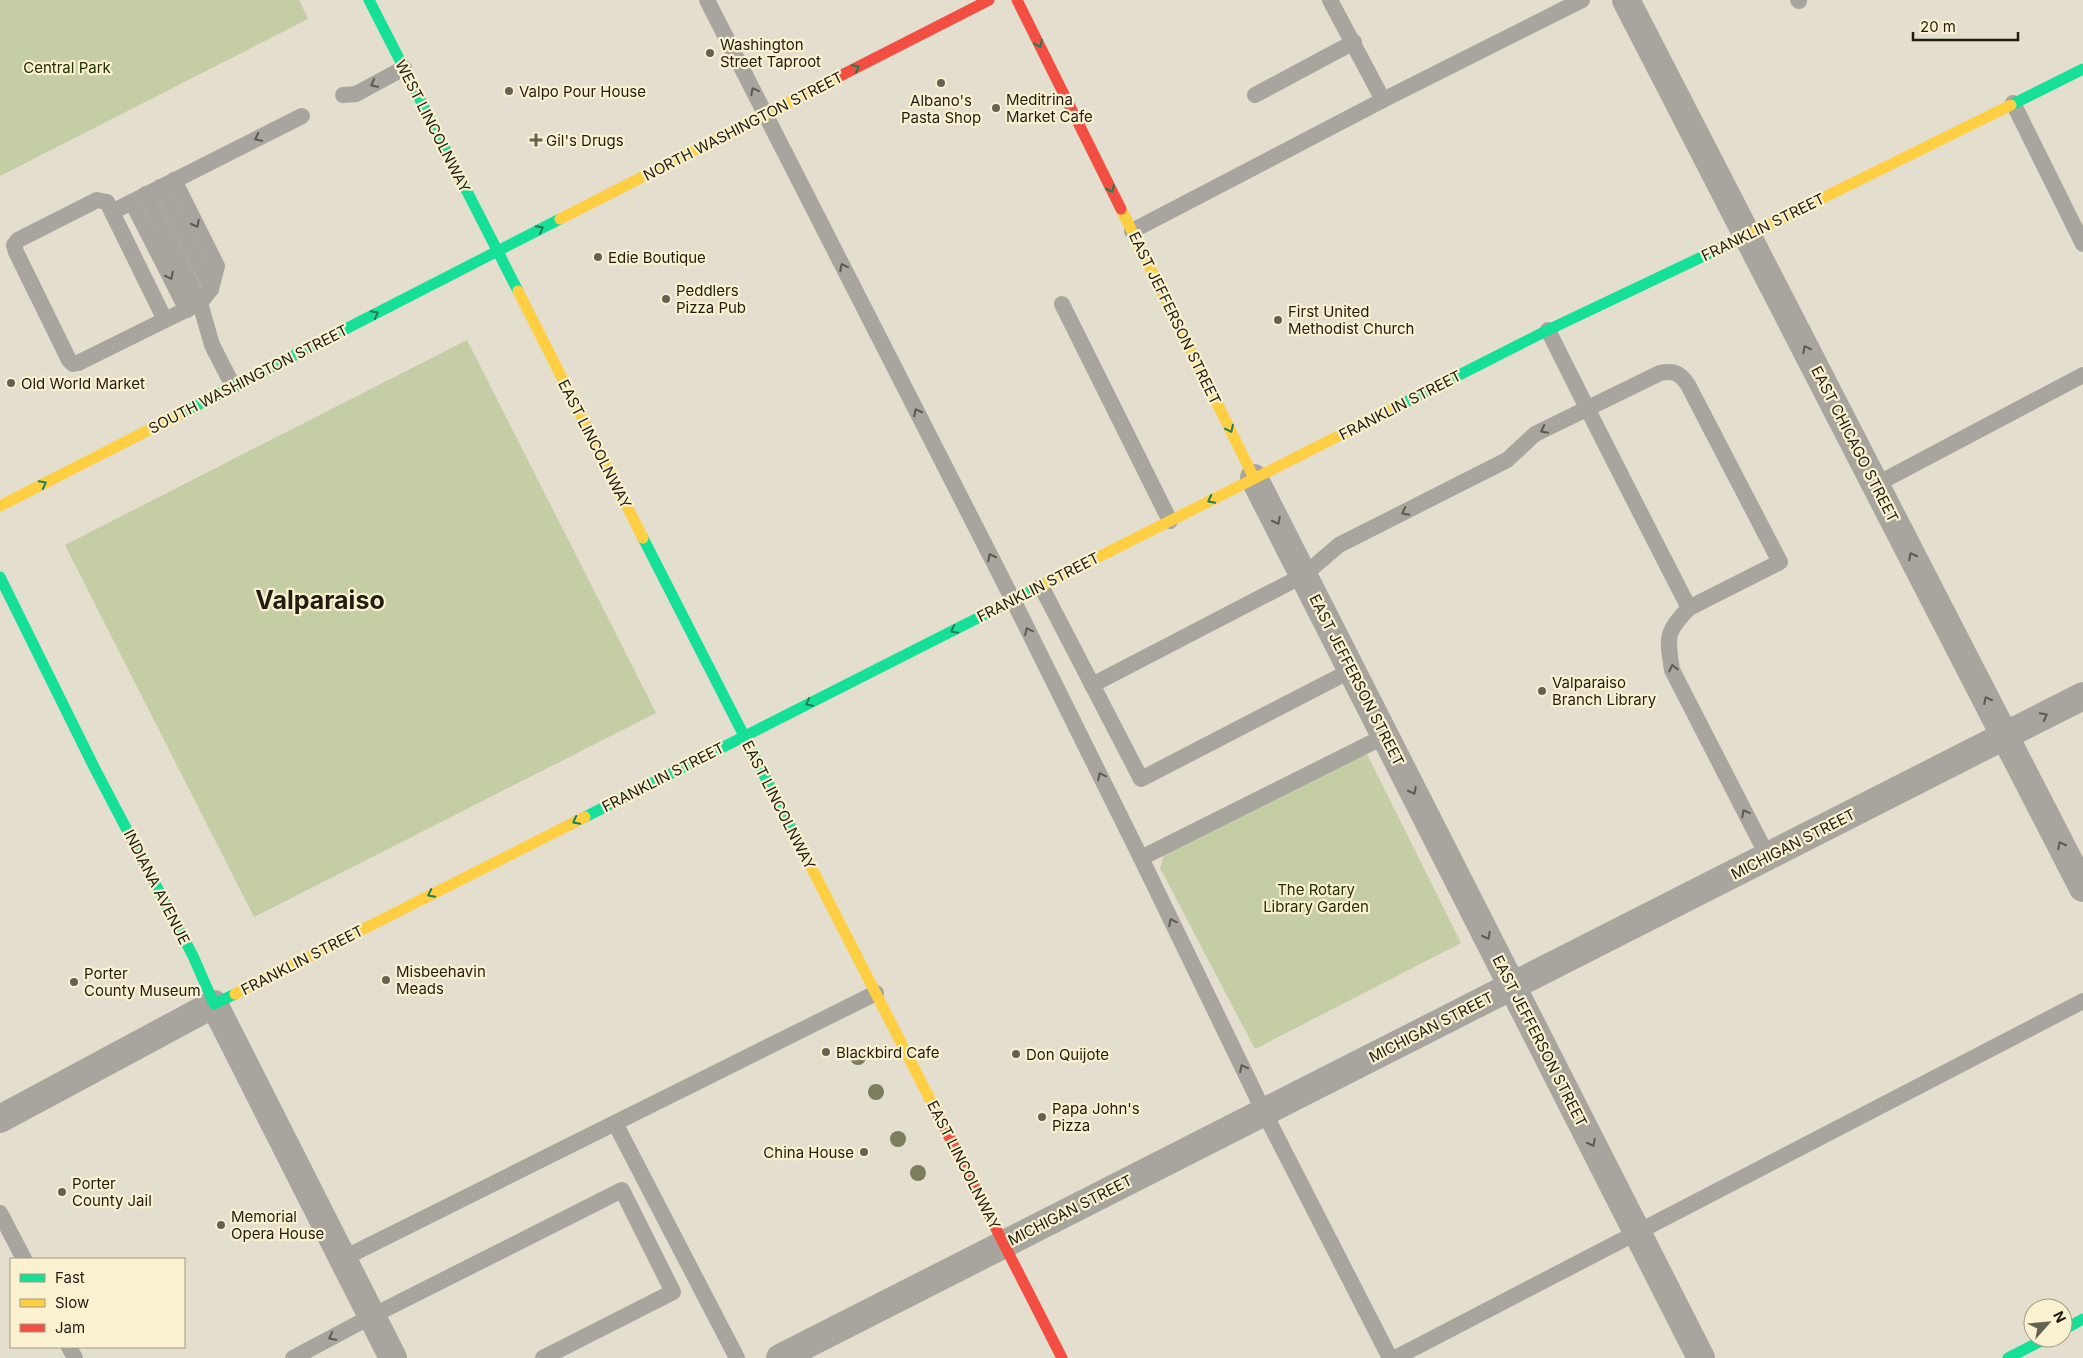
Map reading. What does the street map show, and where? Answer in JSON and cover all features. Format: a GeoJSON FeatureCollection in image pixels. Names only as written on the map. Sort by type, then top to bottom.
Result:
{"type":"FeatureCollection","features":[{"type":"Feature","properties":{"kind":"main road","name":"WEST LINCOLNWAY"},"geometry":{"type":"LineString","coordinates":[[369,0],[497,252]]}},
{"type":"Feature","properties":{"kind":"main road","name":"NORTH WASHINGTON STREET"},"geometry":{"type":"LineString","coordinates":[[497,252],[989,0]]}},
{"type":"Feature","properties":{"kind":"main road","name":"EAST JEFFERSON STREET"},"geometry":{"type":"LineString","coordinates":[[1017,0],[1254,478]]}},
{"type":"Feature","properties":{"kind":"main road","name":"FRANKLIN STREET"},"geometry":{"type":"LineString","coordinates":[[214,1004],[1548,330],[1747,235],[2083,69]]}},
{"type":"Feature","properties":{"kind":"main road","name":"SOUTH WASHINGTON STREET"},"geometry":{"type":"LineString","coordinates":[[0,506],[497,252]]}},
{"type":"Feature","properties":{"kind":"main road","name":"EAST LINCOLNWAY"},"geometry":{"type":"LineString","coordinates":[[497,252],[1062,1358]]}},
{"type":"Feature","properties":{"kind":"main road","name":"INDIANA AVENUE"},"geometry":{"type":"LineString","coordinates":[[0,577],[94,767],[193,956],[214,1004]]}},
{"type":"Feature","properties":{"kind":"main road"},"geometry":{"type":"LineString","coordinates":[[2008,1358],[2028,1348]]}},
{"type":"Feature","properties":{"kind":"street","name":"EAST CHICAGO STREET"},"geometry":{"type":"LineString","coordinates":[[1626,0],[2083,888]]}},
{"type":"Feature","properties":{"kind":"street","name":"EAST JEFFERSON STREET"},"geometry":{"type":"LineString","coordinates":[[1254,478],[1701,1358]]}},
{"type":"Feature","properties":{"kind":"street","name":"MICHIGAN STREET"},"geometry":{"type":"LineString","coordinates":[[780,1358],[2083,696]]}},
{"type":"Feature","properties":{"kind":"street","name":"FRANKLIN STREET"},"geometry":{"type":"LineString","coordinates":[[0,1119],[214,1004]]}},
{"type":"Feature","properties":{"kind":"street","name":"INDIANA AVENUE"},"geometry":{"type":"LineString","coordinates":[[214,1004],[393,1358]]}},
{"type":"Feature","properties":{"kind":"lane"},"geometry":{"type":"LineString","coordinates":[[707,0],[1013,600],[1264,1112],[1390,1358]]}},
{"type":"Feature","properties":{"kind":"lane"},"geometry":{"type":"LineString","coordinates":[[1330,0],[1354,42],[1383,100]]}},
{"type":"Feature","properties":{"kind":"lane"},"geometry":{"type":"LineString","coordinates":[[1132,231],[1383,100],[1582,0]]}},
{"type":"Feature","properties":{"kind":"lane"},"geometry":{"type":"LineString","coordinates":[[1255,95],[1354,42]]}},
{"type":"Feature","properties":{"kind":"lane"},"geometry":{"type":"LineString","coordinates":[[343,95],[356,94],[404,68]]}},
{"type":"Feature","properties":{"kind":"lane"},"geometry":{"type":"LineString","coordinates":[[2013,104],[2083,244]]}},
{"type":"Feature","properties":{"kind":"lane"},"geometry":{"type":"LineString","coordinates":[[112,212],[302,116]]}},
{"type":"Feature","properties":{"kind":"lane"},"geometry":{"type":"LineString","coordinates":[[153,191],[211,289],[193,306],[165,320],[78,363],[73,364],[69,360],[14,245],[18,240],[97,200],[107,202],[165,320]]}},
{"type":"Feature","properties":{"kind":"lane"},"geometry":{"type":"LineString","coordinates":[[153,191],[193,306],[233,386]]}},
{"type":"Feature","properties":{"kind":"lane"},"geometry":{"type":"LineString","coordinates":[[1062,304],[1170,521]]}},
{"type":"Feature","properties":{"kind":"lane"},"geometry":{"type":"LineString","coordinates":[[1548,330],[1690,608]]}},
{"type":"Feature","properties":{"kind":"lane"},"geometry":{"type":"LineString","coordinates":[[1092,685],[1304,575],[1339,545],[1508,460],[1535,434],[1660,373],[1672,371],[1683,378],[1780,562],[1690,608],[1674,624],[1669,633],[1668,644],[1672,670],[1768,856]]}},
{"type":"Feature","properties":{"kind":"lane"},"geometry":{"type":"LineString","coordinates":[[1875,485],[2083,375]]}},
{"type":"Feature","properties":{"kind":"lane"},"geometry":{"type":"LineString","coordinates":[[1040,586],[1141,779],[1352,670]]}},
{"type":"Feature","properties":{"kind":"lane"},"geometry":{"type":"LineString","coordinates":[[1141,858],[1385,736]]}},
{"type":"Feature","properties":{"kind":"lane"},"geometry":{"type":"LineString","coordinates":[[342,1259],[876,993]]}},
{"type":"Feature","properties":{"kind":"lane"},"geometry":{"type":"LineString","coordinates":[[1395,1358],[2083,1000]]}},
{"type":"Feature","properties":{"kind":"lane"},"geometry":{"type":"LineString","coordinates":[[615,1123],[736,1358]]}},
{"type":"Feature","properties":{"kind":"lane"},"geometry":{"type":"LineString","coordinates":[[293,1358],[622,1190],[674,1292],[542,1358]]}},
{"type":"Feature","properties":{"kind":"lane"},"geometry":{"type":"LineString","coordinates":[[0,1213],[23,1258]]}},
{"type":"Feature","properties":{"kind":"green space","name":"Central Park"},"geometry":{"type":"Polygon","coordinates":[[[0,0],[299,0],[308,19],[0,176],[0,0]]]}},
{"type":"Feature","properties":{"kind":"green space"},"geometry":{"type":"Polygon","coordinates":[[[467,340],[656,713],[254,917],[65,545],[467,340]]]}},
{"type":"Feature","properties":{"kind":"green space","name":"The Rotary Library Garden"},"geometry":{"type":"Polygon","coordinates":[[[1366,752],[1461,943],[1255,1049],[1160,868],[1164,855],[1366,752]]]}},
{"type":"Feature","properties":{"kind":"traffic: fast"},"geometry":{"type":"LineString","coordinates":[[369,0],[518,291]]}},
{"type":"Feature","properties":{"kind":"traffic: fast"},"geometry":{"type":"LineString","coordinates":[[2011,105],[2083,69]]}},
{"type":"Feature","properties":{"kind":"traffic: fast"},"geometry":{"type":"LineString","coordinates":[[180,414],[560,219]]}},
{"type":"Feature","properties":{"kind":"traffic: fast"},"geometry":{"type":"LineString","coordinates":[[1402,404],[1548,330],[1748,235]]}},
{"type":"Feature","properties":{"kind":"traffic: fast"},"geometry":{"type":"LineString","coordinates":[[643,538],[806,857]]}},
{"type":"Feature","properties":{"kind":"traffic: fast"},"geometry":{"type":"LineString","coordinates":[[0,577],[94,767],[193,956],[214,1004],[235,994]]}},
{"type":"Feature","properties":{"kind":"traffic: fast"},"geometry":{"type":"LineString","coordinates":[[585,817],[1045,584]]}},
{"type":"Feature","properties":{"kind":"traffic: fast"},"geometry":{"type":"LineString","coordinates":[[2073,1324],[2083,1319]]}},
{"type":"Feature","properties":{"kind":"traffic: fast"},"geometry":{"type":"LineString","coordinates":[[2008,1358],[2028,1348]]}},
{"type":"Feature","properties":{"kind":"traffic: slow"},"geometry":{"type":"LineString","coordinates":[[560,219],[840,76]]}},
{"type":"Feature","properties":{"kind":"traffic: slow"},"geometry":{"type":"LineString","coordinates":[[1748,235],[2011,105]]}},
{"type":"Feature","properties":{"kind":"traffic: slow"},"geometry":{"type":"LineString","coordinates":[[1121,209],[1254,478]]}},
{"type":"Feature","properties":{"kind":"traffic: slow"},"geometry":{"type":"LineString","coordinates":[[518,291],[643,538]]}},
{"type":"Feature","properties":{"kind":"traffic: slow"},"geometry":{"type":"LineString","coordinates":[[1045,584],[1402,404]]}},
{"type":"Feature","properties":{"kind":"traffic: slow"},"geometry":{"type":"LineString","coordinates":[[0,506],[180,414]]}},
{"type":"Feature","properties":{"kind":"traffic: slow"},"geometry":{"type":"LineString","coordinates":[[235,994],[585,817]]}},
{"type":"Feature","properties":{"kind":"traffic: slow"},"geometry":{"type":"LineString","coordinates":[[806,857],[937,1113]]}},
{"type":"Feature","properties":{"kind":"traffic: jam"},"geometry":{"type":"LineString","coordinates":[[840,76],[989,0]]}},
{"type":"Feature","properties":{"kind":"traffic: jam"},"geometry":{"type":"LineString","coordinates":[[1017,0],[1121,209]]}},
{"type":"Feature","properties":{"kind":"traffic: jam"},"geometry":{"type":"LineString","coordinates":[[937,1113],[1062,1358]]}},
{"type":"Feature","properties":{"kind":"place","name":"Washington Street Taproot"},"geometry":{"type":"Point","coordinates":[710,53]}},
{"type":"Feature","properties":{"kind":"place","name":"Albano's Pasta Shop"},"geometry":{"type":"Point","coordinates":[941,83]}},
{"type":"Feature","properties":{"kind":"place","name":"Valpo Pour House"},"geometry":{"type":"Point","coordinates":[509,91]}},
{"type":"Feature","properties":{"kind":"place","name":"Meditrina Market Cafe"},"geometry":{"type":"Point","coordinates":[996,108]}},
{"type":"Feature","properties":{"kind":"place","name":"Gil's Drugs"},"geometry":{"type":"Point","coordinates":[536,140]}},
{"type":"Feature","properties":{"kind":"place","name":"Edie Boutique"},"geometry":{"type":"Point","coordinates":[598,257]}},
{"type":"Feature","properties":{"kind":"place","name":"Peddlers Pizza Pub"},"geometry":{"type":"Point","coordinates":[666,299]}},
{"type":"Feature","properties":{"kind":"place","name":"First United Methodist Church"},"geometry":{"type":"Point","coordinates":[1278,320]}},
{"type":"Feature","properties":{"kind":"place","name":"Old World Market"},"geometry":{"type":"Point","coordinates":[11,383]}},
{"type":"Feature","properties":{"kind":"place","name":"Valparaiso Branch Library"},"geometry":{"type":"Point","coordinates":[1542,691]}},
{"type":"Feature","properties":{"kind":"place","name":"Misbeehavin Meads"},"geometry":{"type":"Point","coordinates":[386,980]}},
{"type":"Feature","properties":{"kind":"place","name":"Porter County Museum"},"geometry":{"type":"Point","coordinates":[74,982]}},
{"type":"Feature","properties":{"kind":"place","name":"Blackbird Cafe"},"geometry":{"type":"Point","coordinates":[826,1052]}},
{"type":"Feature","properties":{"kind":"place","name":"Don Quijote"},"geometry":{"type":"Point","coordinates":[1016,1054]}},
{"type":"Feature","properties":{"kind":"place","name":"Papa John's Pizza"},"geometry":{"type":"Point","coordinates":[1042,1117]}},
{"type":"Feature","properties":{"kind":"place","name":"China House"},"geometry":{"type":"Point","coordinates":[864,1152]}},
{"type":"Feature","properties":{"kind":"place","name":"Porter County Jail"},"geometry":{"type":"Point","coordinates":[62,1192]}},
{"type":"Feature","properties":{"kind":"place","name":"Memorial Opera House"},"geometry":{"type":"Point","coordinates":[221,1225]}},
{"type":"Feature","properties":{"kind":"district","name":"Valparaiso"},"geometry":{"type":"Point","coordinates":[320,600]}}]}
